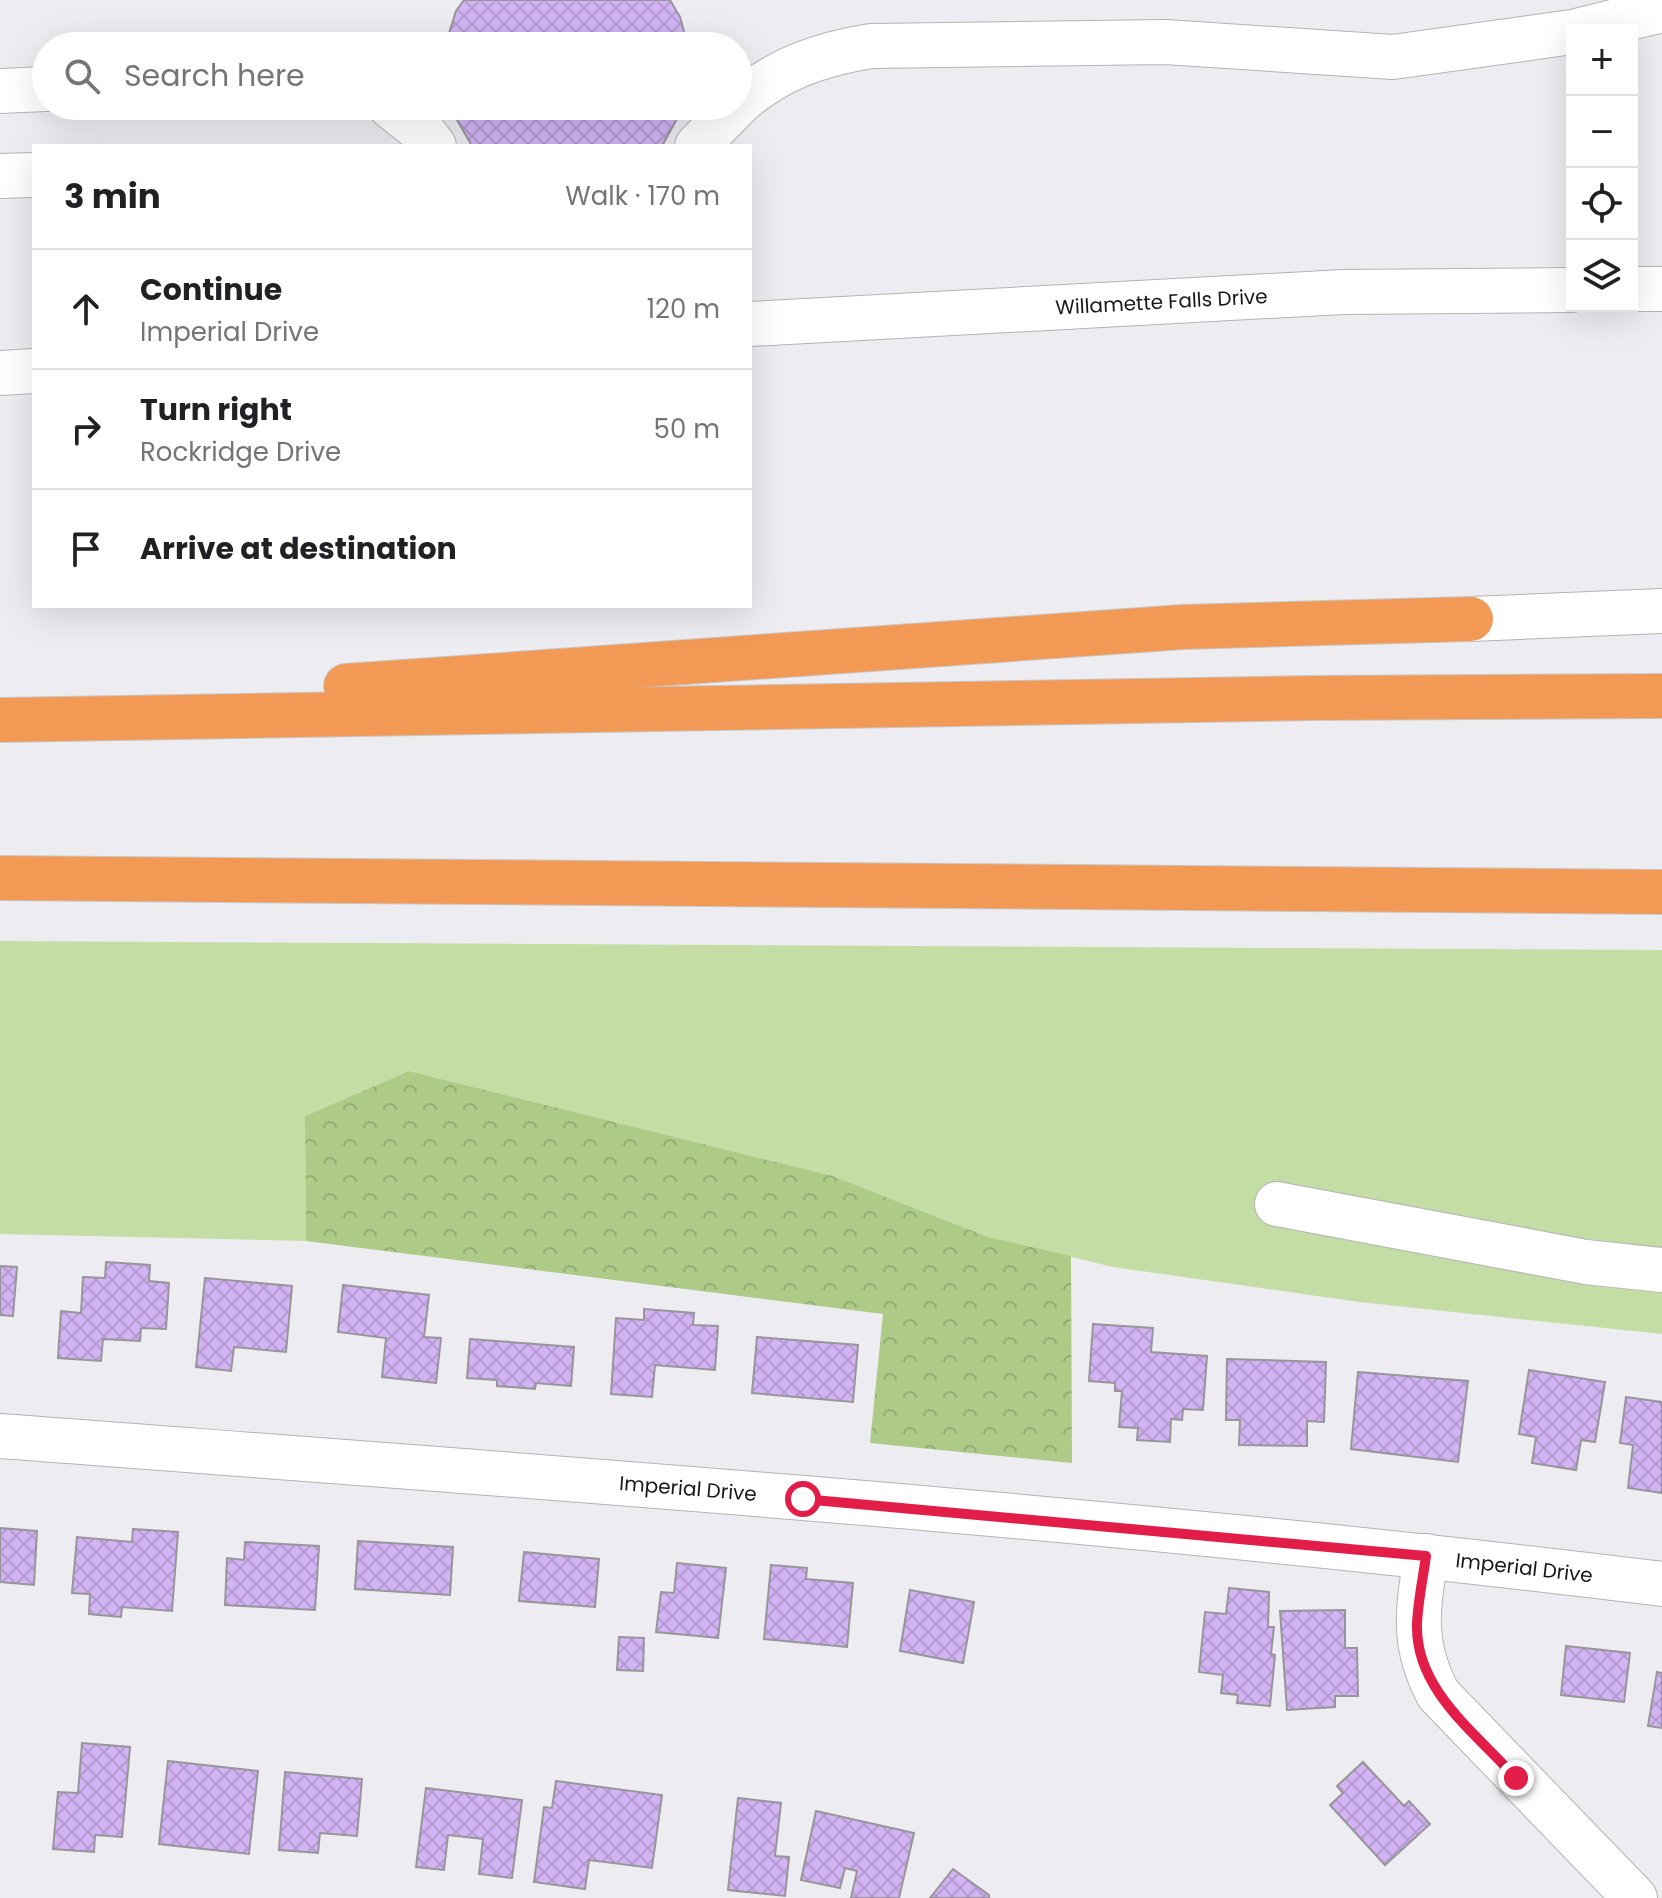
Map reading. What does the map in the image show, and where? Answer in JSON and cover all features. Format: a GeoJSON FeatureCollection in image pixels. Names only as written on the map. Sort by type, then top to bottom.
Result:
{"type":"FeatureCollection","features":[{"type":"Feature","properties":{"kind":"highway"},"geometry":{"type":"LineString","coordinates":[[0,711],[1183,627],[1471,619]]}},
{"type":"Feature","properties":{"kind":"highway"},"geometry":{"type":"LineString","coordinates":[[0,720],[1297,698],[1662,696]]}},
{"type":"Feature","properties":{"kind":"highway"},"geometry":{"type":"LineString","coordinates":[[0,878],[1662,892]]}},
{"type":"Feature","properties":{"kind":"street"},"geometry":{"type":"LineString","coordinates":[[1605,24],[1662,10]]}},
{"type":"Feature","properties":{"kind":"street"},"geometry":{"type":"LineString","coordinates":[[752,94],[791,67],[827,53],[871,46],[1165,42],[1393,57],[1566,33]]}},
{"type":"Feature","properties":{"kind":"street"},"geometry":{"type":"LineString","coordinates":[[0,91],[32,90]]}},
{"type":"Feature","properties":{"kind":"street"},"geometry":{"type":"LineString","coordinates":[[408,120],[432,144]]}},
{"type":"Feature","properties":{"kind":"street"},"geometry":{"type":"LineString","coordinates":[[699,144],[722,120]]}},
{"type":"Feature","properties":{"kind":"street"},"geometry":{"type":"LineString","coordinates":[[0,176],[32,175]]}},
{"type":"Feature","properties":{"kind":"street"},"geometry":{"type":"LineString","coordinates":[[1638,289],[1662,289]]}},
{"type":"Feature","properties":{"kind":"street","name":"Willamette Falls Drive"},"geometry":{"type":"LineString","coordinates":[[752,324],[1343,292],[1566,290]]}},
{"type":"Feature","properties":{"kind":"street"},"geometry":{"type":"LineString","coordinates":[[0,373],[32,371]]}},
{"type":"Feature","properties":{"kind":"street"},"geometry":{"type":"LineString","coordinates":[[1471,619],[1662,611]]}},
{"type":"Feature","properties":{"kind":"street"},"geometry":{"type":"LineString","coordinates":[[1277,1204],[1586,1262],[1662,1270]]}},
{"type":"Feature","properties":{"kind":"street","name":"Imperial Drive"},"geometry":{"type":"LineString","coordinates":[[0,1436],[938,1509],[1426,1556],[1662,1584]]}},
{"type":"Feature","properties":{"kind":"street"},"geometry":{"type":"LineString","coordinates":[[1426,1556],[1417,1626],[1420,1652],[1438,1694],[1635,1898]]}},
{"type":"Feature","properties":{"kind":"green space"},"geometry":{"type":"Polygon","coordinates":[[[0,941],[1662,950],[1662,1334],[1359,1302],[1113,1267],[988,1237],[833,1176],[409,1071],[305,1116],[306,1241],[0,1234],[0,941]]]}},
{"type":"Feature","properties":{"kind":"green space"},"geometry":{"type":"Polygon","coordinates":[[[409,1071],[833,1176],[988,1237],[1071,1256],[1072,1463],[870,1443],[883,1314],[306,1241],[305,1116],[409,1071]]]}},
{"type":"Feature","properties":{"kind":"building"},"geometry":{"type":"Polygon","coordinates":[[[464,0],[670,0],[684,32],[449,32],[456,11],[464,0]]]}},
{"type":"Feature","properties":{"kind":"building"},"geometry":{"type":"Polygon","coordinates":[[[457,120],[676,120],[663,144],[471,144],[457,120]]]}},
{"type":"Feature","properties":{"kind":"building"},"geometry":{"type":"Polygon","coordinates":[[[106,1262],[150,1265],[149,1281],[169,1283],[166,1329],[141,1328],[140,1341],[103,1339],[101,1361],[58,1358],[61,1311],[81,1313],[83,1277],[105,1278],[106,1262]]]}},
{"type":"Feature","properties":{"kind":"building"},"geometry":{"type":"Polygon","coordinates":[[[0,1266],[17,1267],[13,1316],[0,1315],[0,1266]]]}},
{"type":"Feature","properties":{"kind":"building"},"geometry":{"type":"Polygon","coordinates":[[[205,1278],[292,1286],[286,1352],[234,1347],[231,1371],[196,1367],[205,1278]]]}},
{"type":"Feature","properties":{"kind":"building"},"geometry":{"type":"Polygon","coordinates":[[[343,1285],[429,1295],[424,1337],[441,1338],[436,1383],[382,1377],[386,1338],[338,1332],[343,1285]]]}},
{"type":"Feature","properties":{"kind":"building"},"geometry":{"type":"Polygon","coordinates":[[[644,1309],[694,1313],[693,1325],[718,1326],[715,1370],[655,1365],[652,1397],[611,1394],[616,1318],[644,1320],[644,1309]]]}},
{"type":"Feature","properties":{"kind":"building"},"geometry":{"type":"Polygon","coordinates":[[[1093,1324],[1153,1328],[1151,1352],[1207,1356],[1203,1410],[1183,1409],[1182,1420],[1171,1419],[1170,1442],[1137,1440],[1138,1428],[1119,1427],[1122,1391],[1115,1391],[1115,1383],[1089,1381],[1093,1324]]]}},
{"type":"Feature","properties":{"kind":"building"},"geometry":{"type":"Polygon","coordinates":[[[757,1337],[858,1345],[853,1402],[752,1393],[757,1337]]]}},
{"type":"Feature","properties":{"kind":"building"},"geometry":{"type":"Polygon","coordinates":[[[470,1339],[574,1347],[571,1386],[536,1383],[535,1389],[497,1386],[497,1380],[467,1378],[470,1339]]]}},
{"type":"Feature","properties":{"kind":"building"},"geometry":{"type":"Polygon","coordinates":[[[1227,1359],[1326,1362],[1324,1422],[1307,1421],[1307,1446],[1239,1445],[1240,1420],[1226,1420],[1227,1359]]]}},
{"type":"Feature","properties":{"kind":"building"},"geometry":{"type":"Polygon","coordinates":[[[1529,1370],[1605,1382],[1595,1442],[1581,1440],[1576,1470],[1532,1463],[1536,1437],[1519,1434],[1529,1370]]]}},
{"type":"Feature","properties":{"kind":"building"},"geometry":{"type":"Polygon","coordinates":[[[1358,1372],[1468,1381],[1458,1462],[1351,1449],[1358,1372]]]}},
{"type":"Feature","properties":{"kind":"building"},"geometry":{"type":"Polygon","coordinates":[[[1626,1397],[1662,1402],[1662,1493],[1628,1488],[1633,1445],[1620,1443],[1626,1397]]]}},
{"type":"Feature","properties":{"kind":"building"},"geometry":{"type":"Polygon","coordinates":[[[0,1528],[37,1531],[34,1585],[0,1582],[0,1528]]]}},
{"type":"Feature","properties":{"kind":"building"},"geometry":{"type":"Polygon","coordinates":[[[133,1529],[178,1532],[172,1611],[122,1607],[121,1617],[89,1614],[90,1594],[72,1593],[77,1537],[132,1542],[133,1529]]]}},
{"type":"Feature","properties":{"kind":"building"},"geometry":{"type":"Polygon","coordinates":[[[358,1541],[453,1547],[450,1595],[355,1589],[358,1541]]]}},
{"type":"Feature","properties":{"kind":"building"},"geometry":{"type":"Polygon","coordinates":[[[245,1542],[319,1546],[315,1610],[225,1605],[227,1558],[244,1560],[245,1542]]]}},
{"type":"Feature","properties":{"kind":"building"},"geometry":{"type":"Polygon","coordinates":[[[524,1552],[599,1559],[595,1607],[519,1601],[524,1552]]]}},
{"type":"Feature","properties":{"kind":"building"},"geometry":{"type":"Polygon","coordinates":[[[677,1563],[726,1568],[718,1638],[656,1632],[661,1592],[674,1593],[677,1563]]]}},
{"type":"Feature","properties":{"kind":"building"},"geometry":{"type":"Polygon","coordinates":[[[771,1565],[807,1568],[806,1579],[853,1583],[847,1647],[764,1639],[771,1565]]]}},
{"type":"Feature","properties":{"kind":"building"},"geometry":{"type":"Polygon","coordinates":[[[1229,1588],[1269,1592],[1268,1627],[1274,1627],[1271,1654],[1275,1655],[1270,1706],[1237,1703],[1238,1695],[1221,1693],[1223,1675],[1199,1672],[1205,1612],[1226,1614],[1229,1588]]]}},
{"type":"Feature","properties":{"kind":"building"},"geometry":{"type":"Polygon","coordinates":[[[910,1590],[974,1602],[963,1663],[900,1651],[910,1590]]]}},
{"type":"Feature","properties":{"kind":"building"},"geometry":{"type":"Polygon","coordinates":[[[1345,1610],[1345,1648],[1357,1648],[1358,1696],[1335,1696],[1335,1707],[1287,1710],[1280,1611],[1345,1610]]]}},
{"type":"Feature","properties":{"kind":"building"},"geometry":{"type":"Polygon","coordinates":[[[619,1637],[644,1638],[643,1671],[617,1670],[619,1637]]]}},
{"type":"Feature","properties":{"kind":"building"},"geometry":{"type":"Polygon","coordinates":[[[1566,1646],[1630,1653],[1624,1702],[1561,1695],[1566,1646]]]}},
{"type":"Feature","properties":{"kind":"building"},"geometry":{"type":"Polygon","coordinates":[[[1657,1672],[1662,1673],[1662,1728],[1648,1726],[1657,1672]]]}},
{"type":"Feature","properties":{"kind":"building"},"geometry":{"type":"Polygon","coordinates":[[[82,1743],[130,1747],[122,1837],[95,1835],[94,1852],[53,1849],[58,1792],[78,1793],[82,1743]]]}},
{"type":"Feature","properties":{"kind":"building"},"geometry":{"type":"Polygon","coordinates":[[[168,1761],[258,1771],[249,1854],[159,1844],[168,1761]]]}},
{"type":"Feature","properties":{"kind":"building"},"geometry":{"type":"Polygon","coordinates":[[[1363,1762],[1404,1806],[1409,1801],[1430,1824],[1385,1865],[1330,1805],[1343,1793],[1337,1786],[1363,1762]]]}},
{"type":"Feature","properties":{"kind":"building"},"geometry":{"type":"Polygon","coordinates":[[[285,1772],[362,1779],[357,1836],[320,1833],[318,1853],[279,1850],[285,1772]]]}},
{"type":"Feature","properties":{"kind":"building"},"geometry":{"type":"Polygon","coordinates":[[[556,1781],[662,1795],[652,1868],[589,1860],[585,1889],[534,1882],[544,1807],[552,1808],[556,1781]]]}},
{"type":"Feature","properties":{"kind":"building"},"geometry":{"type":"Polygon","coordinates":[[[426,1788],[522,1800],[512,1878],[479,1874],[483,1839],[448,1835],[444,1870],[416,1867],[426,1788]]]}},
{"type":"Feature","properties":{"kind":"building"},"geometry":{"type":"Polygon","coordinates":[[[738,1798],[781,1803],[775,1856],[789,1857],[785,1896],[728,1890],[738,1798]]]}},
{"type":"Feature","properties":{"kind":"building"},"geometry":{"type":"Polygon","coordinates":[[[816,1811],[914,1833],[899,1898],[851,1898],[857,1871],[845,1868],[840,1888],[801,1880],[816,1811]]]}},
{"type":"Feature","properties":{"kind":"building"},"geometry":{"type":"Polygon","coordinates":[[[953,1869],[989,1895],[989,1898],[930,1898],[953,1869]]]}},
{"type":"Feature","properties":{"kind":"route"},"geometry":{"type":"LineString","coordinates":[[803,1499],[1426,1556],[1417,1626],[1420,1652],[1428,1676],[1438,1694],[1516,1778]]}}]}
